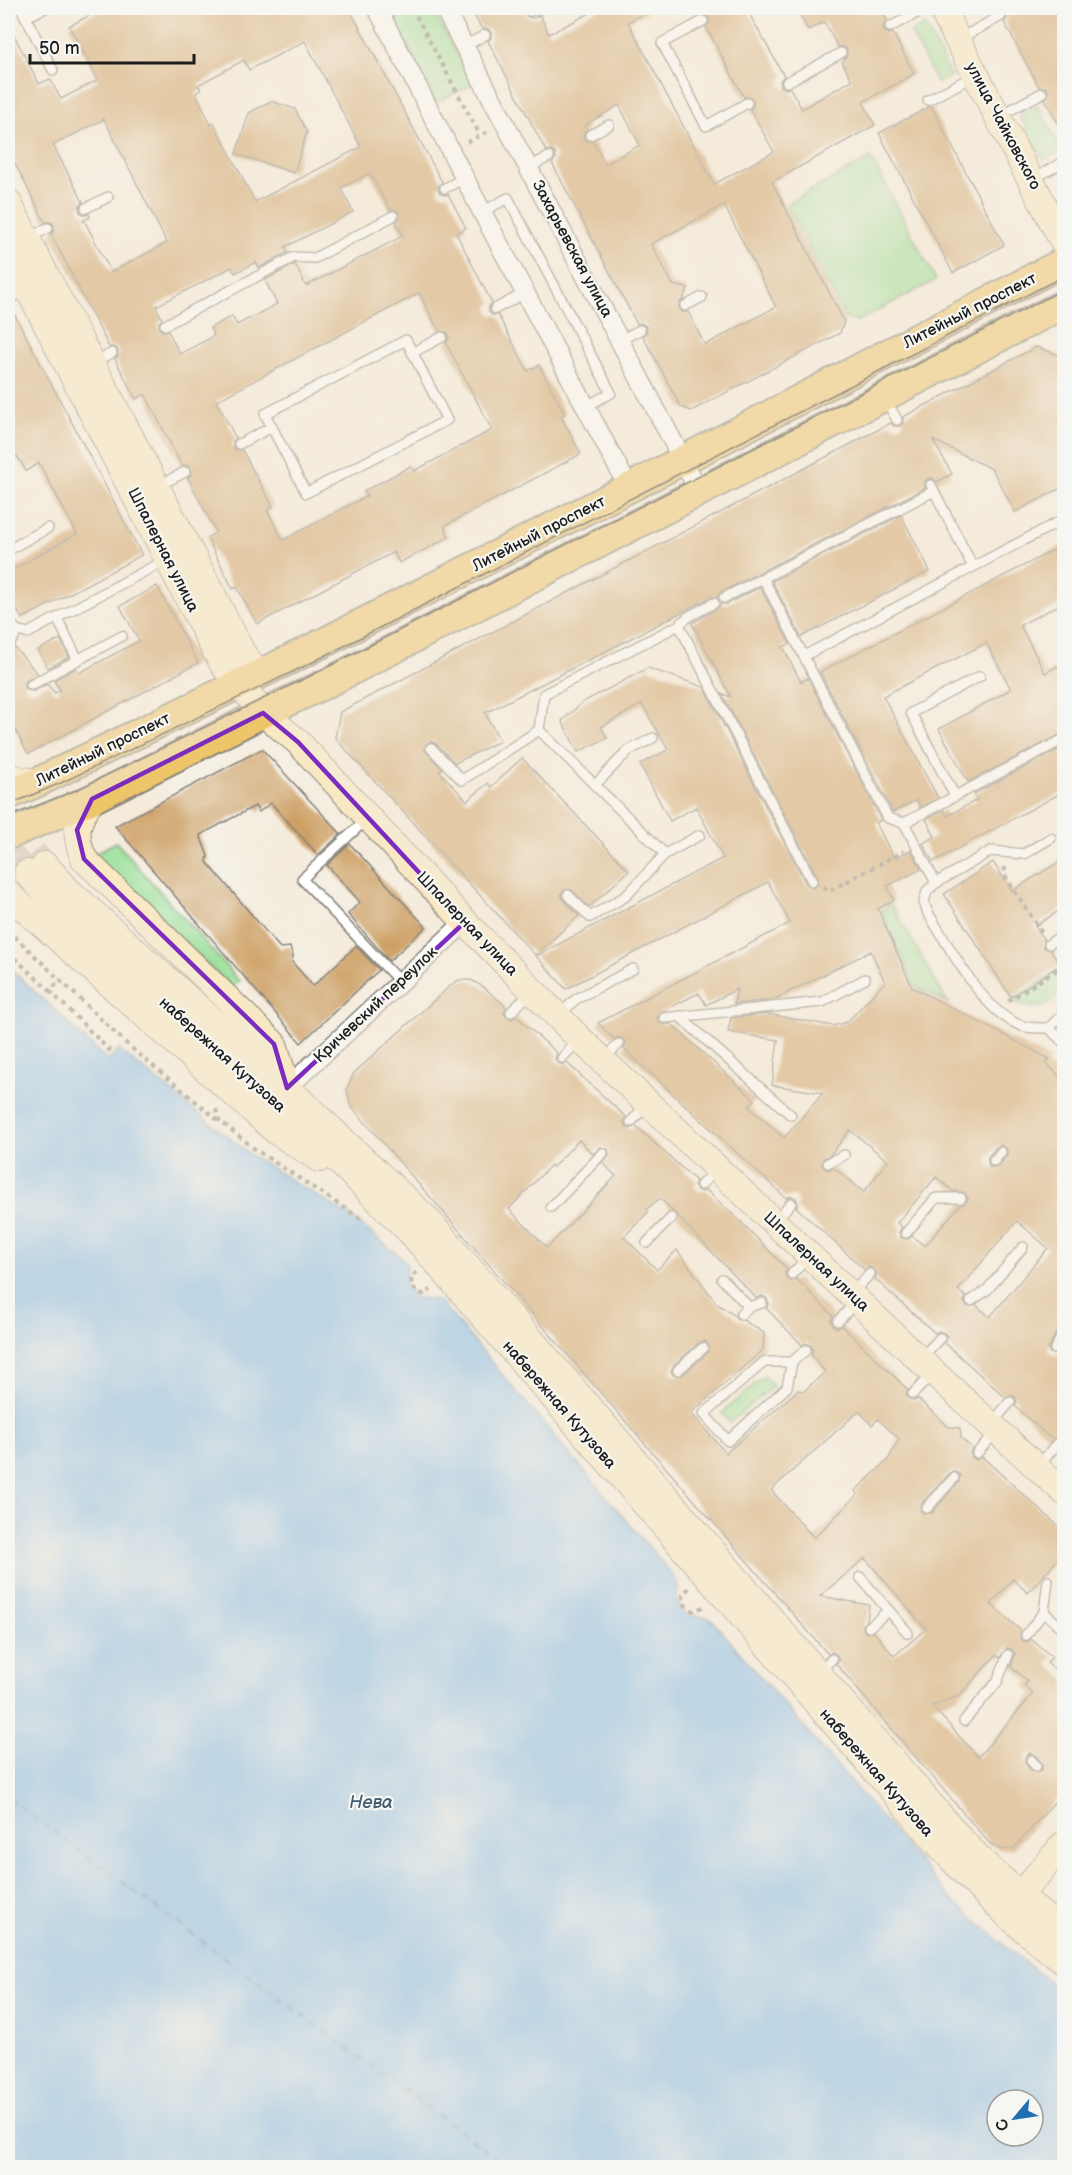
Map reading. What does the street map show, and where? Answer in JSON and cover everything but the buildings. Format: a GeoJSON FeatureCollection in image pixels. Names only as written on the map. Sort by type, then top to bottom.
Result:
{"type":"FeatureCollection","features":[{"type":"Feature","properties":{"kind":"main road","name":"улица Чайковского"},"geometry":{"type":"LineString","coordinates":[[941,8],[1065,244]]}},
{"type":"Feature","properties":{"kind":"main road","name":"Шпалерная улица"},"geometry":{"type":"LineString","coordinates":[[8,202],[27,239],[102,358],[156,487],[239,646],[248,679],[263,713],[298,742],[465,922],[580,1040],[611,1052],[639,1113],[709,1177],[774,1222],[801,1265],[854,1298],[1065,1492]]}},
{"type":"Feature","properties":{"kind":"main road","name":"Шпалерная улица"},"geometry":{"type":"LineString","coordinates":[[27,239],[18,295],[168,559],[224,666],[248,679]]}},
{"type":"Feature","properties":{"kind":"main road","name":"Литейный проспект"},"geometry":{"type":"LineString","coordinates":[[8,795],[38,783],[629,489],[1065,262]]}},
{"type":"Feature","properties":{"kind":"main road"},"geometry":{"type":"LineString","coordinates":[[8,835],[92,799],[323,685],[699,491],[891,408],[1065,304]]}},
{"type":"Feature","properties":{"kind":"main road"},"geometry":{"type":"LineString","coordinates":[[8,775],[38,783]]}},
{"type":"Feature","properties":{"kind":"main road"},"geometry":{"type":"LineString","coordinates":[[92,799],[80,816],[77,830],[77,843],[84,859],[274,1044],[287,1088]]}},
{"type":"Feature","properties":{"kind":"main road","name":"набережная Кутузова"},"geometry":{"type":"LineString","coordinates":[[1065,1934],[1012,1904],[972,1882],[412,1234],[370,1191],[57,905],[36,869],[70,892],[287,1088],[428,1220],[825,1666],[1012,1904],[1044,1947],[1065,1962]]}},
{"type":"Feature","properties":{"kind":"main road"},"geometry":{"type":"LineString","coordinates":[[8,894],[277,1132],[370,1191]]}},
{"type":"Feature","properties":{"kind":"main road"},"geometry":{"type":"LineString","coordinates":[[1012,1904],[1065,1844]]}},
{"type":"Feature","properties":{"kind":"street"},"geometry":{"type":"LineString","coordinates":[[377,8],[629,489]]}},
{"type":"Feature","properties":{"kind":"street","name":"Захарьевская улица"},"geometry":{"type":"LineString","coordinates":[[444,8],[699,491]]}},
{"type":"Feature","properties":{"kind":"street","name":"Кричевский переулок"},"geometry":{"type":"LineString","coordinates":[[287,1088],[465,922]]}},
{"type":"Feature","properties":{"kind":"lane"},"geometry":{"type":"LineString","coordinates":[[21,8],[53,70]]}},
{"type":"Feature","properties":{"kind":"lane"},"geometry":{"type":"LineString","coordinates":[[26,18],[45,8]]}},
{"type":"Feature","properties":{"kind":"lane"},"geometry":{"type":"LineString","coordinates":[[530,11],[541,8]]}},
{"type":"Feature","properties":{"kind":"lane"},"geometry":{"type":"LineString","coordinates":[[890,27],[927,8]]}},
{"type":"Feature","properties":{"kind":"lane"},"geometry":{"type":"LineString","coordinates":[[958,40],[1001,16]]}},
{"type":"Feature","properties":{"kind":"lane"},"geometry":{"type":"LineString","coordinates":[[703,21],[662,43],[706,126],[747,103]]}},
{"type":"Feature","properties":{"kind":"lane"},"geometry":{"type":"LineString","coordinates":[[465,46],[485,35]]}},
{"type":"Feature","properties":{"kind":"lane"},"geometry":{"type":"LineString","coordinates":[[787,82],[841,53]]}},
{"type":"Feature","properties":{"kind":"lane"},"geometry":{"type":"LineString","coordinates":[[928,100],[976,75]]}},
{"type":"Feature","properties":{"kind":"lane"},"geometry":{"type":"LineString","coordinates":[[998,117],[1042,93]]}},
{"type":"Feature","properties":{"kind":"lane"},"geometry":{"type":"LineString","coordinates":[[590,135],[609,125]]}},
{"type":"Feature","properties":{"kind":"lane"},"geometry":{"type":"LineString","coordinates":[[528,167],[549,157]]}},
{"type":"Feature","properties":{"kind":"lane"},"geometry":{"type":"LineString","coordinates":[[1031,180],[1065,162]]}},
{"type":"Feature","properties":{"kind":"lane"},"geometry":{"type":"LineString","coordinates":[[445,188],[465,178]]}},
{"type":"Feature","properties":{"kind":"lane"},"geometry":{"type":"LineString","coordinates":[[86,208],[108,197]]}},
{"type":"Feature","properties":{"kind":"lane"},"geometry":{"type":"LineString","coordinates":[[482,212],[508,198],[610,393],[585,406]]}},
{"type":"Feature","properties":{"kind":"lane"},"geometry":{"type":"LineString","coordinates":[[165,325],[294,257],[315,258],[393,216]]}},
{"type":"Feature","properties":{"kind":"lane"},"geometry":{"type":"LineString","coordinates":[[495,309],[525,293]]}},
{"type":"Feature","properties":{"kind":"lane"},"geometry":{"type":"LineString","coordinates":[[685,306],[702,297]]}},
{"type":"Feature","properties":{"kind":"lane"},"geometry":{"type":"LineString","coordinates":[[620,340],[640,330]]}},
{"type":"Feature","properties":{"kind":"lane"},"geometry":{"type":"LineString","coordinates":[[412,352],[442,337]]}},
{"type":"Feature","properties":{"kind":"lane"},"geometry":{"type":"LineString","coordinates":[[406,340],[447,420],[306,494],[272,427],[264,414],[406,340]]}},
{"type":"Feature","properties":{"kind":"lane"},"geometry":{"type":"LineString","coordinates":[[239,444],[272,427]]}},
{"type":"Feature","properties":{"kind":"lane"},"geometry":{"type":"LineString","coordinates":[[156,487],[185,472]]}},
{"type":"Feature","properties":{"kind":"lane"},"geometry":{"type":"LineString","coordinates":[[724,598],[932,488],[973,567]]}},
{"type":"Feature","properties":{"kind":"lane"},"geometry":{"type":"LineString","coordinates":[[804,656],[1065,519]]}},
{"type":"Feature","properties":{"kind":"lane"},"geometry":{"type":"LineString","coordinates":[[8,550],[48,528]]}},
{"type":"Feature","properties":{"kind":"lane"},"geometry":{"type":"LineString","coordinates":[[8,622],[18,631],[28,633],[168,559]]}},
{"type":"Feature","properties":{"kind":"lane"},"geometry":{"type":"LineString","coordinates":[[763,578],[888,818],[904,823],[936,884]]}},
{"type":"Feature","properties":{"kind":"lane"},"geometry":{"type":"LineString","coordinates":[[431,748],[462,780],[539,730],[544,694],[679,625],[688,617],[714,603]]}},
{"type":"Feature","properties":{"kind":"lane"},"geometry":{"type":"LineString","coordinates":[[57,618],[78,660]]}},
{"type":"Feature","properties":{"kind":"lane"},"geometry":{"type":"LineString","coordinates":[[679,625],[812,881]]}},
{"type":"Feature","properties":{"kind":"lane"},"geometry":{"type":"LineString","coordinates":[[10,643],[18,631]]}},
{"type":"Feature","properties":{"kind":"lane"},"geometry":{"type":"LineString","coordinates":[[31,685],[122,636]]}},
{"type":"Feature","properties":{"kind":"lane"},"geometry":{"type":"LineString","coordinates":[[955,796],[911,713],[980,676]]}},
{"type":"Feature","properties":{"kind":"lane"},"geometry":{"type":"LineString","coordinates":[[539,730],[665,854]]}},
{"type":"Feature","properties":{"kind":"lane"},"geometry":{"type":"LineString","coordinates":[[596,785],[628,751],[653,738]]}},
{"type":"Feature","properties":{"kind":"lane"},"geometry":{"type":"LineString","coordinates":[[904,823],[1065,739]]}},
{"type":"Feature","properties":{"kind":"lane"},"geometry":{"type":"LineString","coordinates":[[368,818],[302,879],[400,982]]}},
{"type":"Feature","properties":{"kind":"lane"},"geometry":{"type":"LineString","coordinates":[[568,895],[590,917],[626,896],[665,854],[700,835]]}},
{"type":"Feature","properties":{"kind":"lane"},"geometry":{"type":"LineString","coordinates":[[1051,838],[1024,854],[991,851],[936,884],[927,891],[924,902],[928,913],[981,995],[994,1010],[1010,1021],[1026,1027],[1049,1028],[1065,1043]]}},
{"type":"Feature","properties":{"kind":"lane"},"geometry":{"type":"LineString","coordinates":[[1049,944],[1065,934]]}},
{"type":"Feature","properties":{"kind":"lane"},"geometry":{"type":"LineString","coordinates":[[557,1017],[576,999],[633,969]]}},
{"type":"Feature","properties":{"kind":"lane"},"geometry":{"type":"LineString","coordinates":[[664,1018],[822,1002],[865,979]]}},
{"type":"Feature","properties":{"kind":"lane"},"geometry":{"type":"LineString","coordinates":[[512,1012],[532,991]]}},
{"type":"Feature","properties":{"kind":"lane"},"geometry":{"type":"LineString","coordinates":[[1049,1028],[1065,1012]]}},
{"type":"Feature","properties":{"kind":"lane"},"geometry":{"type":"LineString","coordinates":[[679,1016],[791,1114]]}},
{"type":"Feature","properties":{"kind":"lane"},"geometry":{"type":"LineString","coordinates":[[562,1058],[580,1040]]}},
{"type":"Feature","properties":{"kind":"lane"},"geometry":{"type":"LineString","coordinates":[[994,1161],[1001,1152]]}},
{"type":"Feature","properties":{"kind":"lane"},"geometry":{"type":"LineString","coordinates":[[551,1207],[603,1153]]}},
{"type":"Feature","properties":{"kind":"lane"},"geometry":{"type":"LineString","coordinates":[[828,1162],[844,1155]]}},
{"type":"Feature","properties":{"kind":"lane"},"geometry":{"type":"LineString","coordinates":[[906,1233],[936,1198],[961,1198]]}},
{"type":"Feature","properties":{"kind":"lane"},"geometry":{"type":"LineString","coordinates":[[774,1222],[791,1203]]}},
{"type":"Feature","properties":{"kind":"lane"},"geometry":{"type":"LineString","coordinates":[[647,1243],[671,1218]]}},
{"type":"Feature","properties":{"kind":"lane"},"geometry":{"type":"LineString","coordinates":[[971,1301],[987,1290],[1023,1247]]}},
{"type":"Feature","properties":{"kind":"lane"},"geometry":{"type":"LineString","coordinates":[[838,1321],[870,1274]]}},
{"type":"Feature","properties":{"kind":"lane"},"geometry":{"type":"LineString","coordinates":[[722,1280],[749,1307]]}},
{"type":"Feature","properties":{"kind":"lane"},"geometry":{"type":"LineString","coordinates":[[741,1314],[749,1307],[762,1303]]}},
{"type":"Feature","properties":{"kind":"lane"},"geometry":{"type":"LineString","coordinates":[[1055,1349],[1065,1332]]}},
{"type":"Feature","properties":{"kind":"lane"},"geometry":{"type":"LineString","coordinates":[[913,1394],[939,1338]]}},
{"type":"Feature","properties":{"kind":"lane"},"geometry":{"type":"LineString","coordinates":[[678,1370],[703,1348]]}},
{"type":"Feature","properties":{"kind":"lane"},"geometry":{"type":"LineString","coordinates":[[792,1362],[764,1362],[704,1414],[728,1441],[787,1388],[792,1362],[806,1350]]}},
{"type":"Feature","properties":{"kind":"lane"},"geometry":{"type":"LineString","coordinates":[[977,1453],[1010,1402]]}},
{"type":"Feature","properties":{"kind":"lane"},"geometry":{"type":"LineString","coordinates":[[1037,1467],[1057,1444]]}},
{"type":"Feature","properties":{"kind":"lane"},"geometry":{"type":"LineString","coordinates":[[927,1508],[954,1478]]}},
{"type":"Feature","properties":{"kind":"lane"},"geometry":{"type":"LineString","coordinates":[[860,1577],[908,1634]]}},
{"type":"Feature","properties":{"kind":"lane"},"geometry":{"type":"LineString","coordinates":[[1026,1635],[1044,1612],[1048,1581]]}},
{"type":"Feature","properties":{"kind":"lane"},"geometry":{"type":"LineString","coordinates":[[869,1627],[888,1611]]}},
{"type":"Feature","properties":{"kind":"lane"},"geometry":{"type":"LineString","coordinates":[[1044,1612],[1065,1630]]}},
{"type":"Feature","properties":{"kind":"lane"},"geometry":{"type":"LineString","coordinates":[[964,1721],[997,1682],[1008,1655]]}},
{"type":"Feature","properties":{"kind":"path"},"geometry":{"type":"LineString","coordinates":[[412,8],[480,135]]}},
{"type":"Feature","properties":{"kind":"path"},"geometry":{"type":"LineString","coordinates":[[462,145],[496,127]]}},
{"type":"Feature","properties":{"kind":"path"},"geometry":{"type":"LineString","coordinates":[[812,881],[829,891],[916,846]]}},
{"type":"Feature","properties":{"kind":"path"},"geometry":{"type":"LineString","coordinates":[[994,1010],[1063,966],[1004,874],[1006,853]]}},
{"type":"Feature","properties":{"kind":"path"},"geometry":{"type":"LineString","coordinates":[[8,930],[129,1045],[219,1120],[256,1150],[362,1220]]}},
{"type":"Feature","properties":{"kind":"path"},"geometry":{"type":"LineString","coordinates":[[8,952],[111,1052]]}},
{"type":"Feature","properties":{"kind":"path"},"geometry":{"type":"LineString","coordinates":[[50,991],[60,980]]}},
{"type":"Feature","properties":{"kind":"path"},"geometry":{"type":"LineString","coordinates":[[215,1106],[219,1120]]}},
{"type":"Feature","properties":{"kind":"path"},"geometry":{"type":"LineString","coordinates":[[415,1273],[411,1282],[418,1293],[424,1294],[430,1291]]}},
{"type":"Feature","properties":{"kind":"path"},"geometry":{"type":"LineString","coordinates":[[695,1594],[688,1589],[683,1595],[684,1604],[693,1611],[704,1607],[700,1600]]}},
{"type":"Feature","properties":{"kind":"highlighted area"},"geometry":{"type":"Polygon","coordinates":[[[263,713],[298,742],[465,922],[287,1088],[274,1044],[84,859],[77,830],[92,799],[263,713]]]}},
{"type":"Feature","properties":{"kind":"green space"},"geometry":{"type":"Polygon","coordinates":[[[388,8],[432,8],[473,84],[437,102],[388,8]]]}},
{"type":"Feature","properties":{"kind":"green space"},"geometry":{"type":"Polygon","coordinates":[[[925,25],[951,76],[937,83],[911,33],[925,25]]]}},
{"type":"Feature","properties":{"kind":"green space"},"geometry":{"type":"Polygon","coordinates":[[[1038,106],[1062,151],[1044,160],[1020,116],[1038,106]]]}},
{"type":"Feature","properties":{"kind":"green space"},"geometry":{"type":"Polygon","coordinates":[[[871,158],[936,280],[858,321],[846,319],[786,204],[871,158]]]}},
{"type":"Feature","properties":{"kind":"green space"},"geometry":{"type":"Polygon","coordinates":[[[116,842],[239,981],[232,988],[92,855],[116,842]]]}},
{"type":"Feature","properties":{"kind":"green space"},"geometry":{"type":"Polygon","coordinates":[[[891,904],[948,1003],[914,986],[881,910],[891,904]]]}},
{"type":"Feature","properties":{"kind":"green space"},"geometry":{"type":"Polygon","coordinates":[[[1064,967],[1064,989],[1046,1005],[1028,1007],[1012,1000],[1064,967]]]}},
{"type":"Feature","properties":{"kind":"green space"},"geometry":{"type":"Polygon","coordinates":[[[764,1376],[773,1386],[730,1423],[722,1413],[764,1376]]]}},
{"type":"Feature","properties":{"kind":"water","name":"Нева"},"geometry":{"type":"Polygon","coordinates":[[[8,966],[108,1061],[119,1050],[252,1156],[350,1216],[404,1260],[407,1267],[405,1286],[415,1297],[437,1300],[442,1304],[676,1579],[678,1603],[687,1615],[711,1619],[952,1900],[1064,1993],[1064,2167],[8,2167],[8,966]]]}},
{"type":"Feature","properties":{"kind":"ferry route"},"geometry":{"type":"LineString","coordinates":[[8,1798],[510,2168]]}},
{"type":"Feature","properties":{"kind":"tunnel"},"geometry":{"type":"LineString","coordinates":[[8,823],[45,865]]}},
{"type":"Feature","properties":{"kind":"tunnel"},"geometry":{"type":"LineString","coordinates":[[8,852],[27,873]]}},
{"type":"Feature","properties":{"kind":"tram line"},"geometry":{"type":"LineString","coordinates":[[8,805],[61,783],[311,663],[1064,276]]}},
{"type":"Feature","properties":{"kind":"tram line"},"geometry":{"type":"LineString","coordinates":[[8,817],[74,791],[316,673],[1064,289]]}}]}
